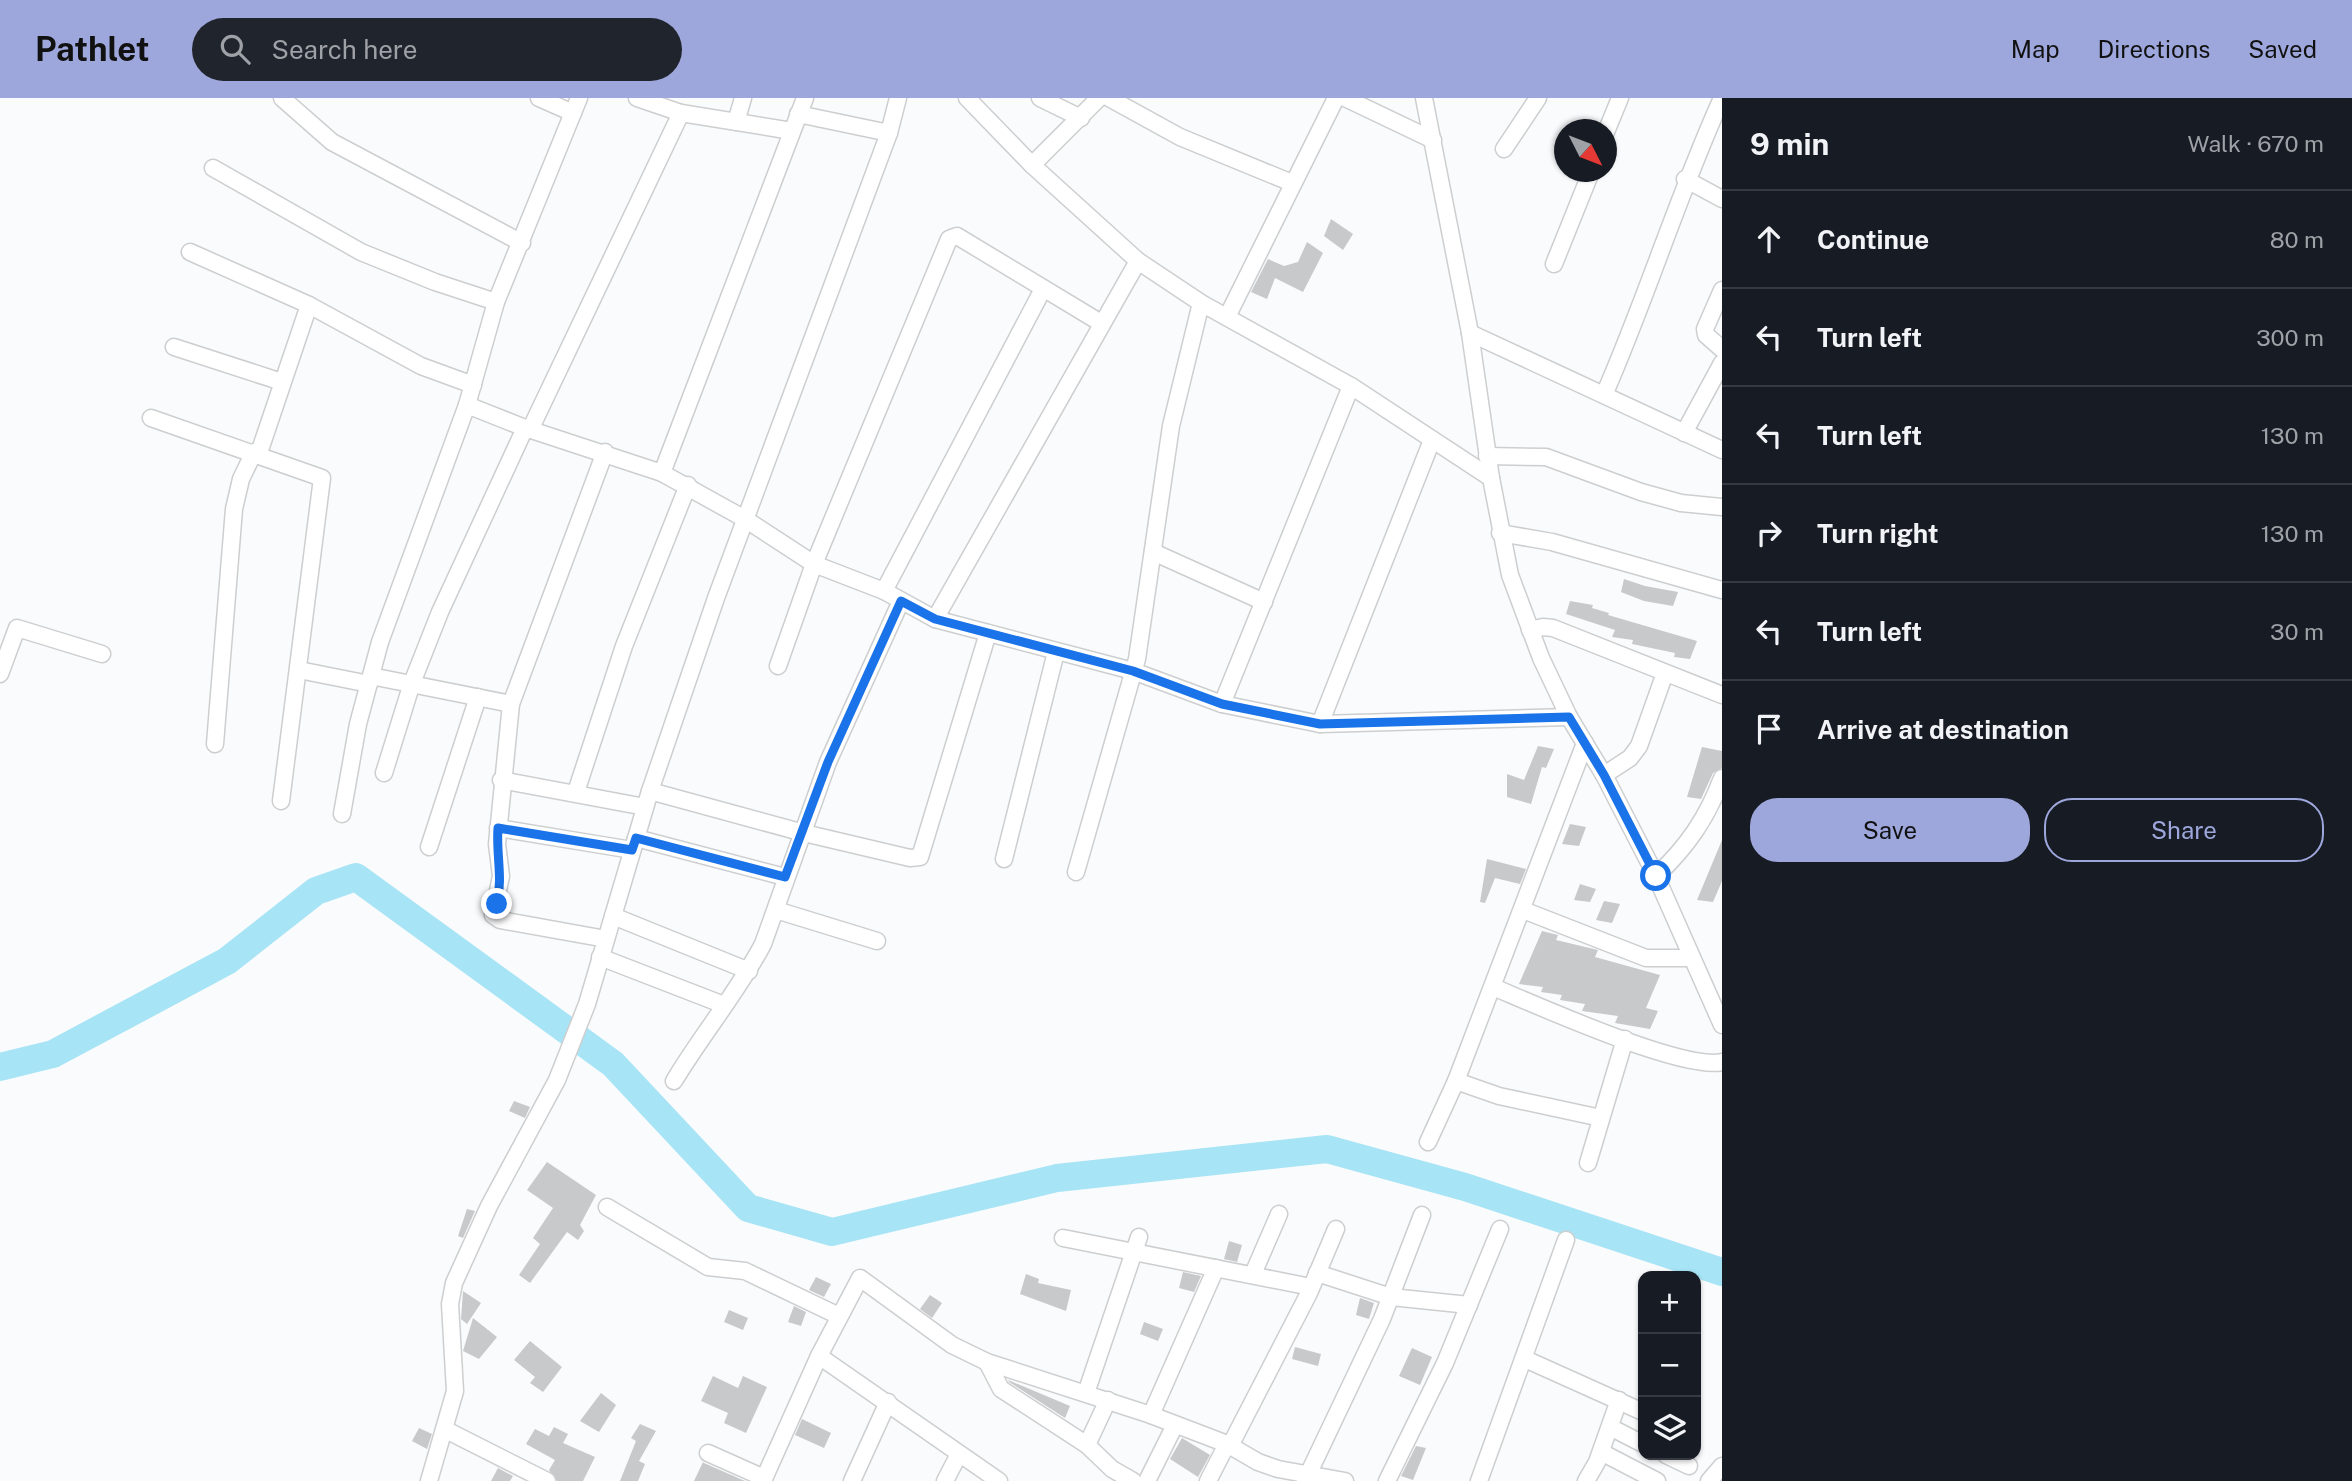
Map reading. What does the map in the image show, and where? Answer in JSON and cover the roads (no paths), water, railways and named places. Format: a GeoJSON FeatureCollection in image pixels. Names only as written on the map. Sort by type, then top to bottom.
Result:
{"type":"FeatureCollection","features":[{"type":"Feature","properties":{"kind":"street"},"geometry":{"type":"LineString","coordinates":[[282,98],[332,142],[522,243]]}},
{"type":"Feature","properties":{"kind":"street"},"geometry":{"type":"LineString","coordinates":[[342,814],[380,642],[467,405],[496,302],[576,105],[540,98]]}},
{"type":"Feature","properties":{"kind":"street"},"geometry":{"type":"LineString","coordinates":[[637,98],[681,113],[792,131]]}},
{"type":"Feature","properties":{"kind":"street"},"geometry":{"type":"LineString","coordinates":[[736,122],[743,98]]}},
{"type":"Feature","properties":{"kind":"street"},"geometry":{"type":"LineString","coordinates":[[662,473],[804,98]]}},
{"type":"Feature","properties":{"kind":"street"},"geometry":{"type":"LineString","coordinates":[[429,1481],[446,1430],[455,1391],[450,1304],[454,1283],[489,1206],[557,1080],[587,1004],[648,799],[745,519],[889,133],[898,98]]}},
{"type":"Feature","properties":{"kind":"street"},"geometry":{"type":"LineString","coordinates":[[967,98],[1032,165],[1138,261],[1201,303],[1351,386],[1491,478]]}},
{"type":"Feature","properties":{"kind":"street"},"geometry":{"type":"LineString","coordinates":[[1040,98],[1081,118]]}},
{"type":"Feature","properties":{"kind":"street"},"geometry":{"type":"LineString","coordinates":[[1032,165],[1099,98]]}},
{"type":"Feature","properties":{"kind":"street"},"geometry":{"type":"LineString","coordinates":[[1109,98],[1180,137],[1292,183]]}},
{"type":"Feature","properties":{"kind":"street"},"geometry":{"type":"LineString","coordinates":[[1227,317],[1336,98]]}},
{"type":"Feature","properties":{"kind":"street"},"geometry":{"type":"LineString","coordinates":[[1345,98],[1433,140]]}},
{"type":"Feature","properties":{"kind":"street"},"geometry":{"type":"LineString","coordinates":[[1424,98],[1470,333],[1487,456],[1510,575],[1530,631],[1569,717],[1604,775],[1656,876],[1691,958],[1720,1014]]}},
{"type":"Feature","properties":{"kind":"street"},"geometry":{"type":"LineString","coordinates":[[1504,149],[1538,98]]}},
{"type":"Feature","properties":{"kind":"street"},"geometry":{"type":"LineString","coordinates":[[1611,119],[1620,98]]}},
{"type":"Feature","properties":{"kind":"street"},"geometry":{"type":"LineString","coordinates":[[1604,395],[1636,318],[1685,179],[1721,98]]}},
{"type":"Feature","properties":{"kind":"street"},"geometry":{"type":"LineString","coordinates":[[384,774],[412,683],[445,599],[681,113]]}},
{"type":"Feature","properties":{"kind":"street"},"geometry":{"type":"LineString","coordinates":[[798,114],[889,133]]}},
{"type":"Feature","properties":{"kind":"street"},"geometry":{"type":"LineString","coordinates":[[213,169],[361,252],[435,282],[496,302]]}},
{"type":"Feature","properties":{"kind":"street"},"geometry":{"type":"LineString","coordinates":[[1685,179],[1722,200]]}},
{"type":"Feature","properties":{"kind":"street"},"geometry":{"type":"LineString","coordinates":[[1554,264],[1587,182]]}},
{"type":"Feature","properties":{"kind":"street"},"geometry":{"type":"LineString","coordinates":[[778,666],[814,564],[949,239],[957,236],[1101,323]]}},
{"type":"Feature","properties":{"kind":"street"},"geometry":{"type":"LineString","coordinates":[[190,252],[309,305],[421,366],[472,385]]}},
{"type":"Feature","properties":{"kind":"street"},"geometry":{"type":"LineString","coordinates":[[935,619],[1138,261]]}},
{"type":"Feature","properties":{"kind":"street"},"geometry":{"type":"LineString","coordinates":[[884,591],[1043,289]]}},
{"type":"Feature","properties":{"kind":"street"},"geometry":{"type":"LineString","coordinates":[[1722,290],[1705,329],[1706,335],[1722,349]]}},
{"type":"Feature","properties":{"kind":"street"},"geometry":{"type":"LineString","coordinates":[[1076,872],[1133,671],[1171,426],[1201,303]]}},
{"type":"Feature","properties":{"kind":"street"},"geometry":{"type":"LineString","coordinates":[[215,744],[234,509],[241,480],[256,453],[309,305]]}},
{"type":"Feature","properties":{"kind":"street"},"geometry":{"type":"LineString","coordinates":[[1470,333],[1722,450]]}},
{"type":"Feature","properties":{"kind":"street"},"geometry":{"type":"LineString","coordinates":[[174,347],[282,382]]}},
{"type":"Feature","properties":{"kind":"street"},"geometry":{"type":"LineString","coordinates":[[1685,432],[1722,363]]}},
{"type":"Feature","properties":{"kind":"street"},"geometry":{"type":"LineString","coordinates":[[1222,704],[1351,386]]}},
{"type":"Feature","properties":{"kind":"street"},"geometry":{"type":"LineString","coordinates":[[467,405],[528,429],[662,473],[688,485],[745,519],[814,564],[884,591],[935,619],[1133,671],[1222,704],[1320,724],[1569,717]]}},
{"type":"Feature","properties":{"kind":"street"},"geometry":{"type":"LineString","coordinates":[[151,418],[319,475],[323,481],[281,801]]}},
{"type":"Feature","properties":{"kind":"street"},"geometry":{"type":"LineString","coordinates":[[1320,724],[1432,440]]}},
{"type":"Feature","properties":{"kind":"street"},"geometry":{"type":"LineString","coordinates":[[604,452],[511,704],[512,719],[501,780],[497,844],[501,876],[493,915],[496,919],[606,939]]}},
{"type":"Feature","properties":{"kind":"street"},"geometry":{"type":"LineString","coordinates":[[1487,456],[1546,457],[1641,492],[1681,503],[1722,507]]}},
{"type":"Feature","properties":{"kind":"street"},"geometry":{"type":"LineString","coordinates":[[576,792],[624,646],[688,485]]}},
{"type":"Feature","properties":{"kind":"street"},"geometry":{"type":"LineString","coordinates":[[1500,533],[1552,542],[1722,590]]}},
{"type":"Feature","properties":{"kind":"street"},"geometry":{"type":"LineString","coordinates":[[1153,552],[1264,602]]}},
{"type":"Feature","properties":{"kind":"street"},"geometry":{"type":"LineString","coordinates":[[674,1081],[749,971],[776,910],[785,877],[804,833],[828,762],[901,601]]}},
{"type":"Feature","properties":{"kind":"street"},"geometry":{"type":"LineString","coordinates":[[1530,631],[1543,626],[1553,628],[1722,695]]}},
{"type":"Feature","properties":{"kind":"street"},"geometry":{"type":"LineString","coordinates":[[0,674],[8,627],[102,654]]}},
{"type":"Feature","properties":{"kind":"street"},"geometry":{"type":"LineString","coordinates":[[501,780],[576,792],[648,799],[910,858],[920,857],[988,633]]}},
{"type":"Feature","properties":{"kind":"street"},"geometry":{"type":"LineString","coordinates":[[1004,859],[1056,652]]}},
{"type":"Feature","properties":{"kind":"street"},"geometry":{"type":"LineString","coordinates":[[299,670],[412,683],[511,704]]}},
{"type":"Feature","properties":{"kind":"street"},"geometry":{"type":"LineString","coordinates":[[1604,775],[1630,758],[1639,746],[1665,673]]}},
{"type":"Feature","properties":{"kind":"street"},"geometry":{"type":"LineString","coordinates":[[429,848],[478,697]]}},
{"type":"Feature","properties":{"kind":"street"},"geometry":{"type":"LineString","coordinates":[[1428,1142],[1456,1081],[1493,987],[1585,743]]}},
{"type":"Feature","properties":{"kind":"street"},"geometry":{"type":"LineString","coordinates":[[1656,876],[1695,834],[1722,778]]}},
{"type":"Feature","properties":{"kind":"street"},"geometry":{"type":"LineString","coordinates":[[498,828],[634,844],[785,877]]}},
{"type":"Feature","properties":{"kind":"street"},"geometry":{"type":"LineString","coordinates":[[776,910],[877,941]]}},
{"type":"Feature","properties":{"kind":"street"},"geometry":{"type":"LineString","coordinates":[[1523,910],[1646,958],[1691,958]]}},
{"type":"Feature","properties":{"kind":"street"},"geometry":{"type":"LineString","coordinates":[[613,916],[749,971]]}},
{"type":"Feature","properties":{"kind":"street"},"geometry":{"type":"LineString","coordinates":[[600,957],[724,1005]]}},
{"type":"Feature","properties":{"kind":"street"},"geometry":{"type":"LineString","coordinates":[[1493,987],[1678,1059],[1714,1064],[1722,1062]]}},
{"type":"Feature","properties":{"kind":"street"},"geometry":{"type":"LineString","coordinates":[[1588,1163],[1625,1039]]}},
{"type":"Feature","properties":{"kind":"street"},"geometry":{"type":"LineString","coordinates":[[1456,1081],[1499,1096],[1601,1118]]}},
{"type":"Feature","properties":{"kind":"street"},"geometry":{"type":"LineString","coordinates":[[607,1207],[708,1267],[745,1271],[839,1316]]}},
{"type":"Feature","properties":{"kind":"street"},"geometry":{"type":"LineString","coordinates":[[1253,1274],[1279,1214]]}},
{"type":"Feature","properties":{"kind":"street"},"geometry":{"type":"LineString","coordinates":[[1307,1478],[1391,1297],[1422,1215]]}},
{"type":"Feature","properties":{"kind":"street"},"geometry":{"type":"LineString","coordinates":[[1208,1481],[1314,1280],[1336,1228]]}},
{"type":"Feature","properties":{"kind":"street"},"geometry":{"type":"LineString","coordinates":[[1387,1481],[1445,1363],[1500,1229]]}},
{"type":"Feature","properties":{"kind":"street"},"geometry":{"type":"LineString","coordinates":[[1062,1238],[1136,1245],[1216,1268],[1314,1280],[1391,1297],[1469,1305]]}},
{"type":"Feature","properties":{"kind":"street"},"geometry":{"type":"LineString","coordinates":[[1479,1481],[1566,1240]]}},
{"type":"Feature","properties":{"kind":"street"},"geometry":{"type":"LineString","coordinates":[[1086,1392],[1136,1245]]}},
{"type":"Feature","properties":{"kind":"street"},"geometry":{"type":"LineString","coordinates":[[1151,1415],[1216,1268]]}},
{"type":"Feature","properties":{"kind":"street"},"geometry":{"type":"LineString","coordinates":[[708,1453],[763,1479],[839,1316],[857,1282],[863,1279],[952,1345],[987,1362],[1151,1415],[1228,1445],[1258,1462],[1307,1478],[1345,1481]]}},
{"type":"Feature","properties":{"kind":"street"},"geometry":{"type":"LineString","coordinates":[[819,1356],[999,1481]]}},
{"type":"Feature","properties":{"kind":"street"},"geometry":{"type":"LineString","coordinates":[[1525,1359],[1638,1410]]}},
{"type":"Feature","properties":{"kind":"street"},"geometry":{"type":"LineString","coordinates":[[987,1362],[1000,1389],[1087,1445],[1112,1469],[1133,1481]]}},
{"type":"Feature","properties":{"kind":"street"},"geometry":{"type":"LineString","coordinates":[[1087,1445],[1108,1400]]}},
{"type":"Feature","properties":{"kind":"street"},"geometry":{"type":"LineString","coordinates":[[1586,1481],[1601,1452],[1619,1400]]}},
{"type":"Feature","properties":{"kind":"street"},"geometry":{"type":"LineString","coordinates":[[852,1481],[888,1402]]}},
{"type":"Feature","properties":{"kind":"street"},"geometry":{"type":"LineString","coordinates":[[1147,1481],[1174,1425]]}},
{"type":"Feature","properties":{"kind":"street"},"geometry":{"type":"LineString","coordinates":[[1610,1427],[1638,1441]]}},
{"type":"Feature","properties":{"kind":"street"},"geometry":{"type":"LineString","coordinates":[[446,1430],[547,1481]]}},
{"type":"Feature","properties":{"kind":"street"},"geometry":{"type":"LineString","coordinates":[[1601,1452],[1657,1481]]}},
{"type":"Feature","properties":{"kind":"street"},"geometry":{"type":"LineString","coordinates":[[945,1481],[959,1454]]}},
{"type":"Feature","properties":{"kind":"street"},"geometry":{"type":"LineString","coordinates":[[1676,1460],[1689,1466]]}},
{"type":"Feature","properties":{"kind":"street"},"geometry":{"type":"LineString","coordinates":[[1709,1481],[1722,1465]]}},
{"type":"Feature","properties":{"kind":"waterway"},"geometry":{"type":"LineString","coordinates":[[0,1067],[53,1054],[227,961],[316,891],[356,877],[613,1064],[748,1208],[832,1232],[1057,1178],[1327,1149],[1465,1187],[1722,1272]]}}]}
